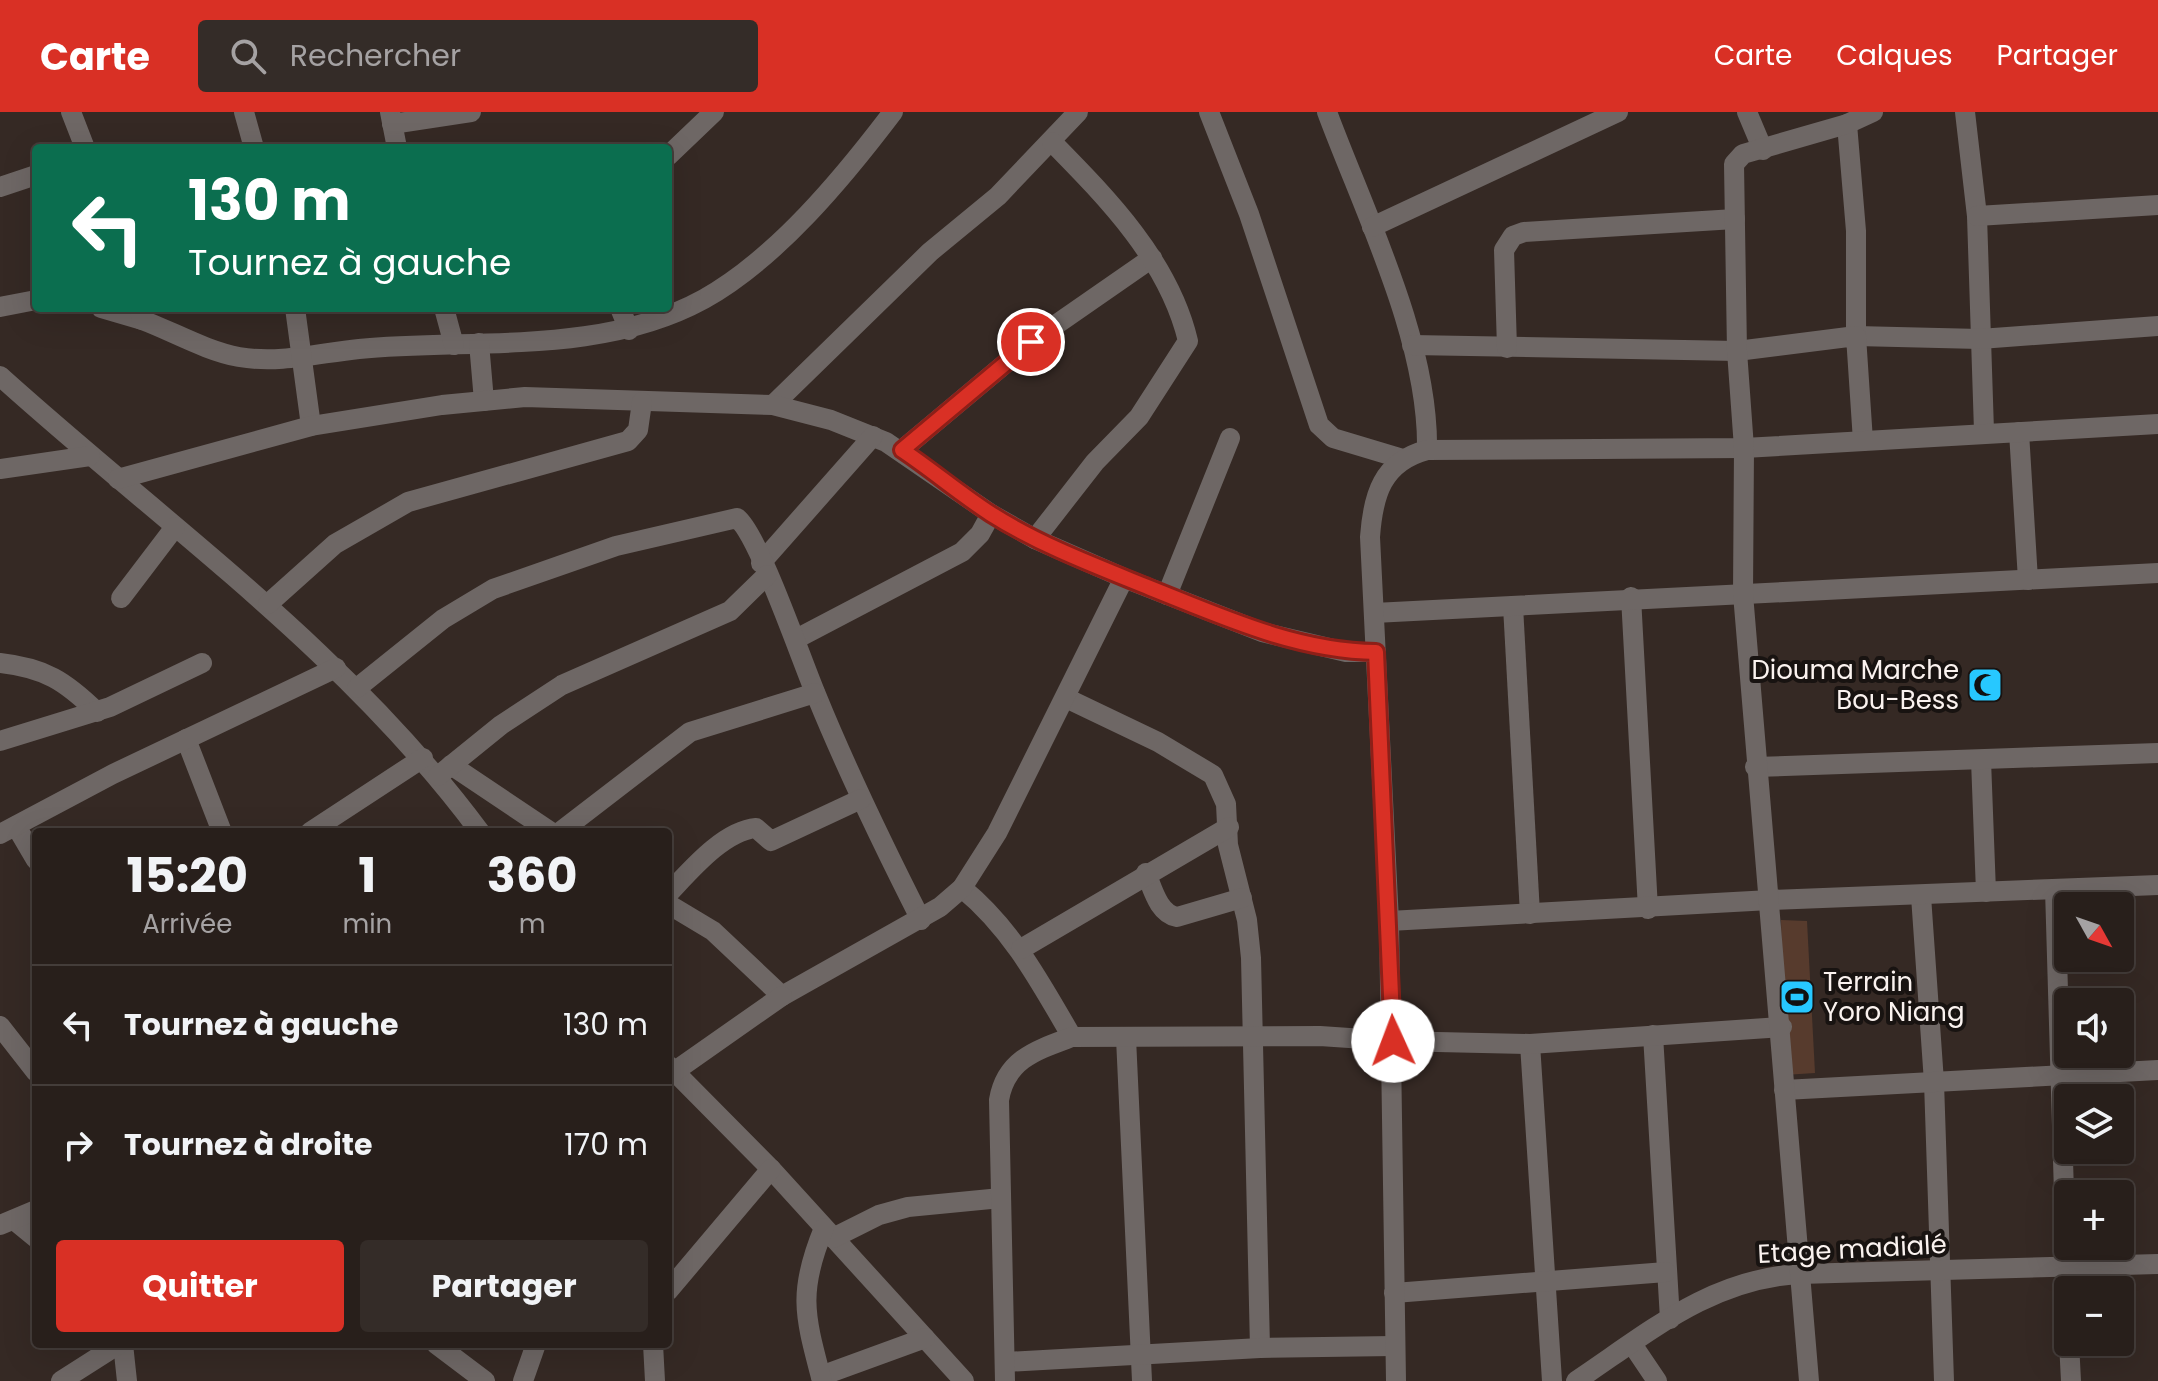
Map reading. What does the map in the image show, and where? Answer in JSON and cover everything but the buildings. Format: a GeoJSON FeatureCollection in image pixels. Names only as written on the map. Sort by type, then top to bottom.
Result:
{"type":"FeatureCollection","features":[{"type":"Feature","properties":{"kind":"street"},"geometry":{"type":"LineString","coordinates":[[71,112],[83,144]]}},
{"type":"Feature","properties":{"kind":"street"},"geometry":{"type":"LineString","coordinates":[[244,112],[253,144]]}},
{"type":"Feature","properties":{"kind":"street"},"geometry":{"type":"LineString","coordinates":[[396,144],[391,118],[471,112]]}},
{"type":"Feature","properties":{"kind":"street"},"geometry":{"type":"LineString","coordinates":[[672,152],[714,112]]}},
{"type":"Feature","properties":{"kind":"street"},"geometry":{"type":"LineString","coordinates":[[140,314],[238,357],[303,358],[359,349],[454,345],[629,330],[680,311],[731,282],[829,191],[893,112]]}},
{"type":"Feature","properties":{"kind":"street"},"geometry":{"type":"LineString","coordinates":[[1209,112],[1249,214],[1319,425],[1333,438],[1403,459]]}},
{"type":"Feature","properties":{"kind":"street"},"geometry":{"type":"LineString","coordinates":[[1327,112],[1372,227],[1412,345],[1425,400],[1427,450]]}},
{"type":"Feature","properties":{"kind":"street"},"geometry":{"type":"LineString","coordinates":[[1372,227],[1618,112]]}},
{"type":"Feature","properties":{"kind":"street"},"geometry":{"type":"LineString","coordinates":[[1747,112],[1763,150]]}},
{"type":"Feature","properties":{"kind":"street"},"geometry":{"type":"LineString","coordinates":[[1809,1381],[1784,1090],[1782,1027],[1755,767],[1743,594],[1744,448],[1737,351],[1734,164],[1743,154],[1847,124],[1873,112]]}},
{"type":"Feature","properties":{"kind":"street"},"geometry":{"type":"LineString","coordinates":[[1965,112],[1977,216],[1984,431]]}},
{"type":"Feature","properties":{"kind":"street"},"geometry":{"type":"LineString","coordinates":[[773,405],[930,252],[998,196],[1052,142],[1069,115]]}},
{"type":"Feature","properties":{"kind":"street"},"geometry":{"type":"LineString","coordinates":[[1847,124],[1856,231],[1856,336],[1863,441]]}},
{"type":"Feature","properties":{"kind":"street"},"geometry":{"type":"LineString","coordinates":[[1035,539],[1095,462],[1139,417],[1186,346],[1185,332],[1173,294],[1152,258],[1097,188],[1052,142]]}},
{"type":"Feature","properties":{"kind":"street"},"geometry":{"type":"LineString","coordinates":[[0,187],[32,176]]}},
{"type":"Feature","properties":{"kind":"street"},"geometry":{"type":"LineString","coordinates":[[1977,216],[2158,205]]}},
{"type":"Feature","properties":{"kind":"street"},"geometry":{"type":"LineString","coordinates":[[1507,348],[1504,250],[1513,236],[1524,232],[1735,219]]}},
{"type":"Feature","properties":{"kind":"street"},"geometry":{"type":"LineString","coordinates":[[902,450],[1031,342],[1152,258]]}},
{"type":"Feature","properties":{"kind":"street"},"geometry":{"type":"LineString","coordinates":[[0,307],[32,301]]}},
{"type":"Feature","properties":{"kind":"street"},"geometry":{"type":"LineString","coordinates":[[296,312],[311,426]]}},
{"type":"Feature","properties":{"kind":"street"},"geometry":{"type":"LineString","coordinates":[[445,312],[454,345]]}},
{"type":"Feature","properties":{"kind":"street"},"geometry":{"type":"LineString","coordinates":[[622,312],[629,330]]}},
{"type":"Feature","properties":{"kind":"street"},"geometry":{"type":"LineString","coordinates":[[1412,345],[1737,351],[1856,336],[1980,339],[2158,326]]}},
{"type":"Feature","properties":{"kind":"street"},"geometry":{"type":"LineString","coordinates":[[479,343],[484,401]]}},
{"type":"Feature","properties":{"kind":"street"},"geometry":{"type":"LineString","coordinates":[[0,376],[90,456],[268,604],[357,688],[423,758],[544,828]]}},
{"type":"Feature","properties":{"kind":"street"},"geometry":{"type":"LineString","coordinates":[[118,479],[311,426],[484,401],[525,397],[773,405],[873,436],[902,450],[991,514],[1035,539],[1124,578],[1262,632],[1335,650],[1376,652]]}},
{"type":"Feature","properties":{"kind":"street"},"geometry":{"type":"LineString","coordinates":[[268,604],[335,544],[408,502],[628,441],[638,430],[642,402]]}},
{"type":"Feature","properties":{"kind":"street"},"geometry":{"type":"LineString","coordinates":[[1396,1381],[1393,1041],[1372,508],[1384,477],[1403,459],[1427,450],[1744,448],[1984,431],[2019,432],[2158,424]]}},
{"type":"Feature","properties":{"kind":"street"},"geometry":{"type":"LineString","coordinates":[[2019,432],[2028,580]]}},
{"type":"Feature","properties":{"kind":"street"},"geometry":{"type":"LineString","coordinates":[[444,771],[501,725],[562,685],[730,611],[873,436]]}},
{"type":"Feature","properties":{"kind":"street"},"geometry":{"type":"LineString","coordinates":[[1167,595],[1230,438]]}},
{"type":"Feature","properties":{"kind":"street"},"geometry":{"type":"LineString","coordinates":[[0,469],[90,456]]}},
{"type":"Feature","properties":{"kind":"street"},"geometry":{"type":"LineString","coordinates":[[796,639],[962,552],[980,534],[991,514]]}},
{"type":"Feature","properties":{"kind":"street"},"geometry":{"type":"LineString","coordinates":[[357,688],[467,603],[558,564],[732,518],[742,521],[796,639],[815,693],[861,799],[921,920]]}},
{"type":"Feature","properties":{"kind":"street"},"geometry":{"type":"LineString","coordinates":[[121,598],[175,527]]}},
{"type":"Feature","properties":{"kind":"street"},"geometry":{"type":"LineString","coordinates":[[1374,613],[1631,597],[2158,573]]}},
{"type":"Feature","properties":{"kind":"street"},"geometry":{"type":"LineString","coordinates":[[672,1070],[782,996],[921,920],[962,888],[997,833],[1124,578]]}},
{"type":"Feature","properties":{"kind":"street"},"geometry":{"type":"LineString","coordinates":[[1631,597],[1648,909]]}},
{"type":"Feature","properties":{"kind":"street"},"geometry":{"type":"LineString","coordinates":[[1513,606],[1530,914]]}},
{"type":"Feature","properties":{"kind":"street"},"geometry":{"type":"LineString","coordinates":[[0,663],[41,670],[74,690],[97,712]]}},
{"type":"Feature","properties":{"kind":"street"},"geometry":{"type":"LineString","coordinates":[[0,741],[97,712],[202,663]]}},
{"type":"Feature","properties":{"kind":"street"},"geometry":{"type":"LineString","coordinates":[[32,856],[8,830],[186,739],[336,668]]}},
{"type":"Feature","properties":{"kind":"street"},"geometry":{"type":"LineString","coordinates":[[565,828],[690,732],[815,693]]}},
{"type":"Feature","properties":{"kind":"street"},"geometry":{"type":"LineString","coordinates":[[1066,698],[1207,770],[1221,790],[1229,827],[1228,845],[1242,898],[1251,958],[1260,1348]]}},
{"type":"Feature","properties":{"kind":"street"},"geometry":{"type":"LineString","coordinates":[[186,739],[220,828]]}},
{"type":"Feature","properties":{"kind":"street"},"geometry":{"type":"LineString","coordinates":[[1755,767],[2158,753]]}},
{"type":"Feature","properties":{"kind":"street"},"geometry":{"type":"LineString","coordinates":[[316,828],[423,758]]}},
{"type":"Feature","properties":{"kind":"street"},"geometry":{"type":"LineString","coordinates":[[1981,760],[1986,892]]}},
{"type":"Feature","properties":{"kind":"street"},"geometry":{"type":"LineString","coordinates":[[444,771],[478,828]]}},
{"type":"Feature","properties":{"kind":"street"},"geometry":{"type":"LineString","coordinates":[[672,890],[712,853],[745,830],[756,828],[771,841],[861,799]]}},
{"type":"Feature","properties":{"kind":"street"},"geometry":{"type":"LineString","coordinates":[[1021,949],[1229,827]]}},
{"type":"Feature","properties":{"kind":"street"},"geometry":{"type":"LineString","coordinates":[[1146,873],[1160,907],[1170,916],[1177,917],[1242,898]]}},
{"type":"Feature","properties":{"kind":"street"},"geometry":{"type":"LineString","coordinates":[[1389,921],[1770,900],[2158,885]]}},
{"type":"Feature","properties":{"kind":"street"},"geometry":{"type":"LineString","coordinates":[[962,888],[984,907],[1021,949],[1072,1037]]}},
{"type":"Feature","properties":{"kind":"street"},"geometry":{"type":"LineString","coordinates":[[2055,889],[2063,1075],[2066,1276]]}},
{"type":"Feature","properties":{"kind":"street"},"geometry":{"type":"LineString","coordinates":[[1921,896],[1934,1082],[1944,1381]]}},
{"type":"Feature","properties":{"kind":"street"},"geometry":{"type":"LineString","coordinates":[[672,906],[713,931],[782,996]]}},
{"type":"Feature","properties":{"kind":"street"},"geometry":{"type":"LineString","coordinates":[[0,1026],[32,1067]]}},
{"type":"Feature","properties":{"kind":"street"},"geometry":{"type":"LineString","coordinates":[[1394,1346],[1260,1348],[1141,1355],[1005,1372],[999,1100],[1005,1076],[1039,1050],[1072,1037],[1251,1035],[1530,1044],[1782,1027]]}},
{"type":"Feature","properties":{"kind":"street"},"geometry":{"type":"LineString","coordinates":[[1653,1035],[1670,1319]]}},
{"type":"Feature","properties":{"kind":"street"},"geometry":{"type":"LineString","coordinates":[[1126,1038],[1142,1381]]}},
{"type":"Feature","properties":{"kind":"street"},"geometry":{"type":"LineString","coordinates":[[1530,1044],[1552,1381]]}},
{"type":"Feature","properties":{"kind":"street"},"geometry":{"type":"LineString","coordinates":[[1784,1090],[2158,1070]]}},
{"type":"Feature","properties":{"kind":"street"},"geometry":{"type":"LineString","coordinates":[[672,1073],[771,1169],[964,1381]]}},
{"type":"Feature","properties":{"kind":"street"},"geometry":{"type":"LineString","coordinates":[[672,1286],[771,1169]]}},
{"type":"Feature","properties":{"kind":"street"},"geometry":{"type":"LineString","coordinates":[[925,1338],[822,1379],[810,1344],[805,1308],[810,1261],[829,1233],[879,1215],[908,1207],[1001,1198]]}},
{"type":"Feature","properties":{"kind":"street"},"geometry":{"type":"LineString","coordinates":[[6,1220],[32,1211]]}},
{"type":"Feature","properties":{"kind":"street"},"geometry":{"type":"LineString","coordinates":[[6,1220],[32,1236]]}},
{"type":"Feature","properties":{"kind":"street","name":"Etage madialé"},"geometry":{"type":"LineString","coordinates":[[1576,1381],[1720,1289],[1748,1280],[1799,1274],[2158,1264]]}},
{"type":"Feature","properties":{"kind":"street"},"geometry":{"type":"LineString","coordinates":[[1394,1293],[1666,1272]]}},
{"type":"Feature","properties":{"kind":"street"},"geometry":{"type":"LineString","coordinates":[[1632,1344],[1657,1381]]}},
{"type":"Feature","properties":{"kind":"street"},"geometry":{"type":"LineString","coordinates":[[61,1381],[115,1348]]}},
{"type":"Feature","properties":{"kind":"street"},"geometry":{"type":"LineString","coordinates":[[122,1348],[127,1381]]}},
{"type":"Feature","properties":{"kind":"street"},"geometry":{"type":"LineString","coordinates":[[441,1348],[485,1381]]}},
{"type":"Feature","properties":{"kind":"street"},"geometry":{"type":"LineString","coordinates":[[523,1381],[535,1348]]}},
{"type":"Feature","properties":{"kind":"street"},"geometry":{"type":"LineString","coordinates":[[653,1348],[655,1381]]}},
{"type":"Feature","properties":{"kind":"street"},"geometry":{"type":"LineString","coordinates":[[2070,1356],[2071,1381]]}},
{"type":"Feature","properties":{"kind":"shaded area","name":"Terrain Yoro Niang"},"geometry":{"type":"Polygon","coordinates":[[[1781,920],[1807,921],[1815,1073],[1784,1075],[1781,920]]]}},
{"type":"Feature","properties":{"kind":"place","name":"Diouma Marche Bou-Bess"},"geometry":{"type":"Point","coordinates":[1985,685]}},
{"type":"Feature","properties":{"kind":"place","name":"Terrain Yoro Niang"},"geometry":{"type":"Point","coordinates":[1797,997]}},
{"type":"Feature","properties":{"kind":"route"},"geometry":{"type":"LineString","coordinates":[[1031,342],[950,413],[902,450],[991,514],[1035,539],[1124,578],[1262,632],[1346,652],[1376,652],[1393,1041]]}}]}
